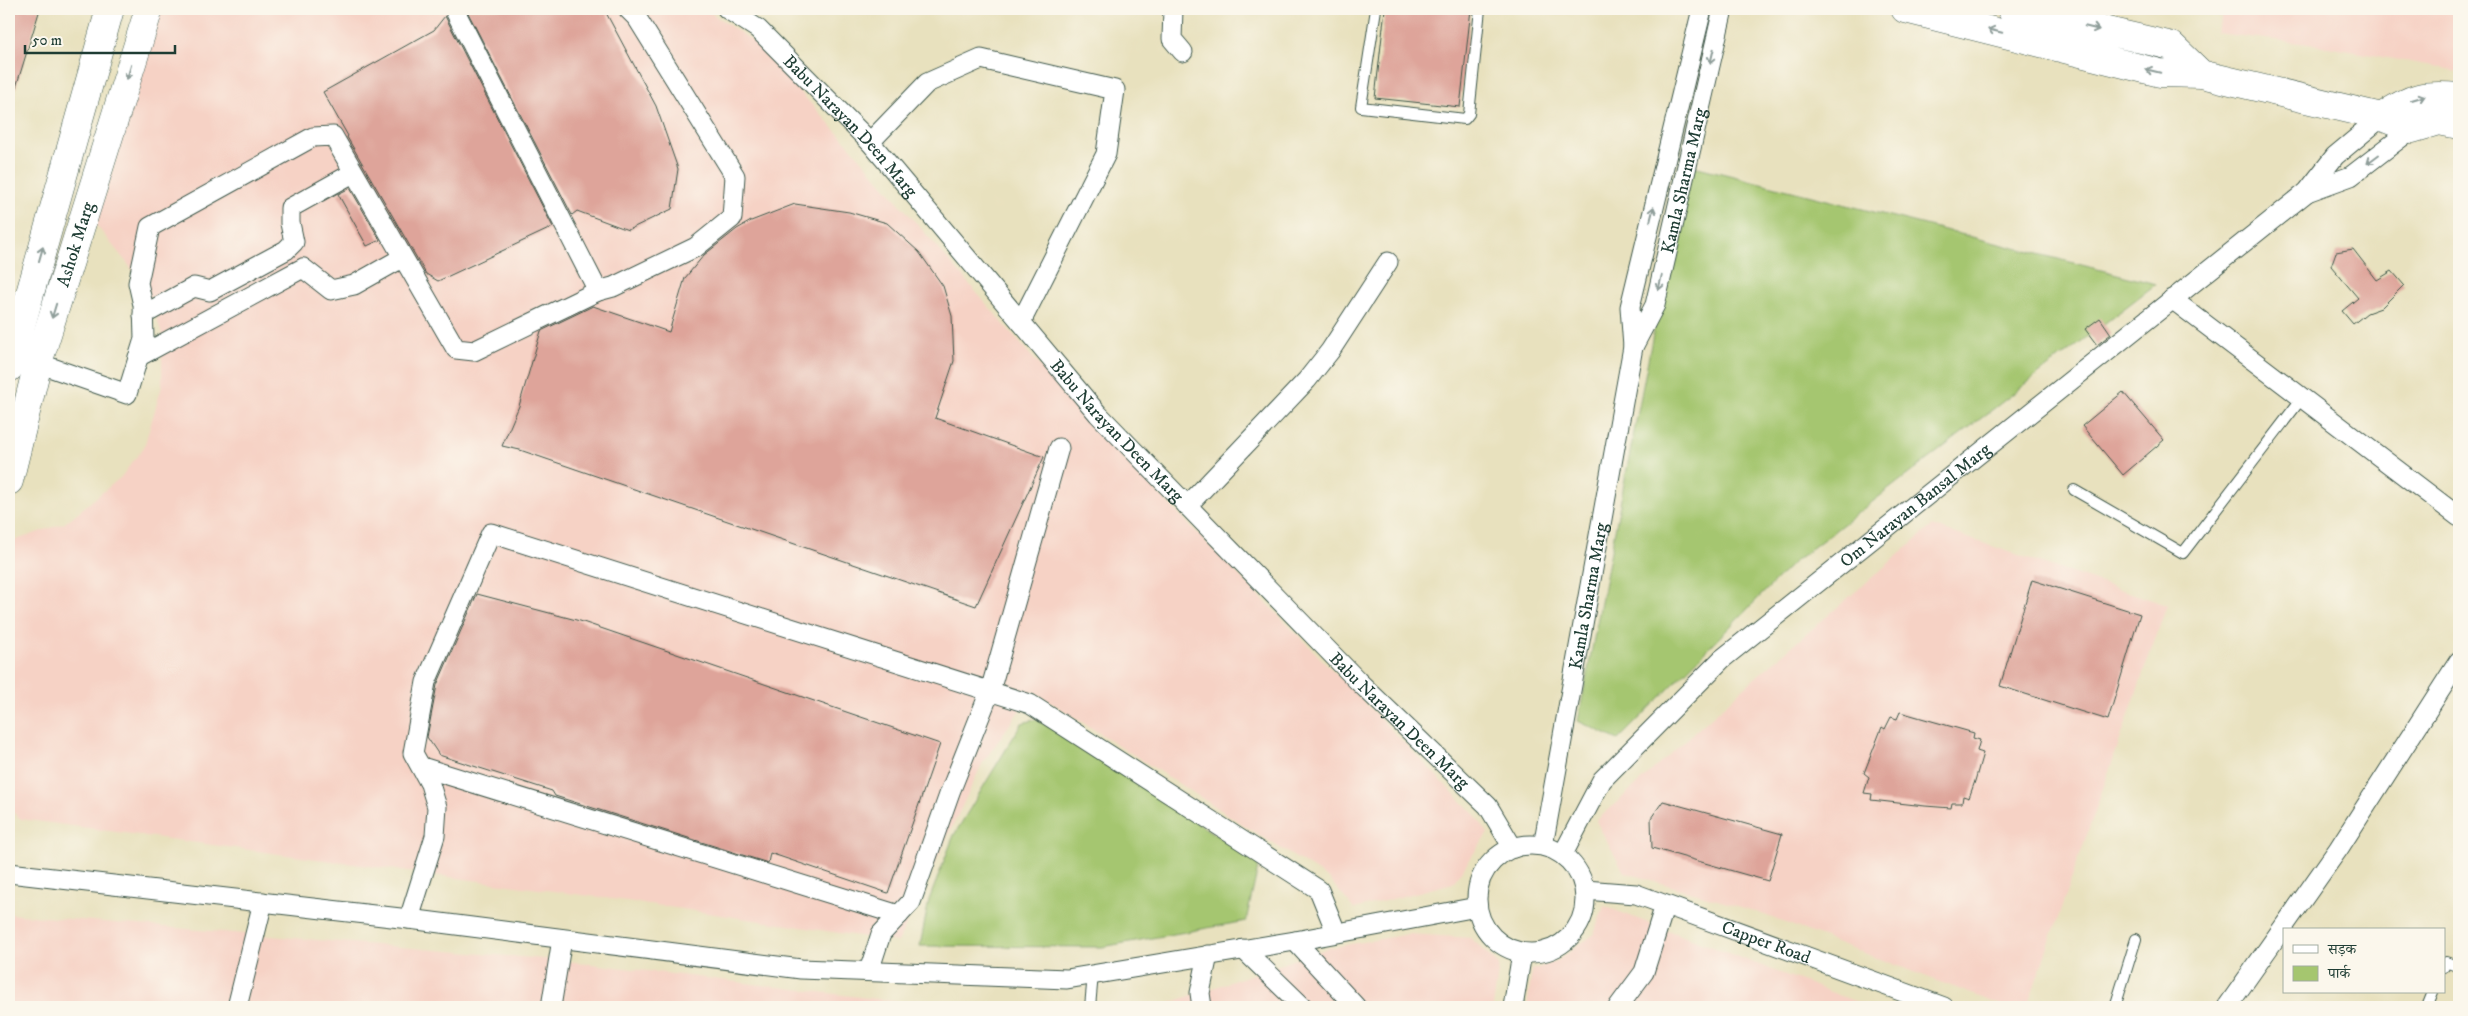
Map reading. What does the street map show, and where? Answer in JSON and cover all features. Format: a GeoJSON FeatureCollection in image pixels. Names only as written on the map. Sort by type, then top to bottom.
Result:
{"type":"FeatureCollection","features":[{"type":"Feature","properties":{"kind":"main road","name":"Ashok Marg"},"geometry":{"type":"LineString","coordinates":[[11,362],[110,9]]}},
{"type":"Feature","properties":{"kind":"main road","name":"Ashok Marg"},"geometry":{"type":"LineString","coordinates":[[9,480],[38,363],[149,9]]}},
{"type":"Feature","properties":{"kind":"main road"},"geometry":{"type":"LineString","coordinates":[[1905,9],[2160,73],[2201,74],[2382,117],[2412,129],[2439,121],[2459,125]]}},
{"type":"Feature","properties":{"kind":"main road"},"geometry":{"type":"LineString","coordinates":[[2011,9],[2172,46],[2201,74]]}},
{"type":"Feature","properties":{"kind":"main road"},"geometry":{"type":"LineString","coordinates":[[2382,117],[2402,103],[2432,94],[2459,97]]}},
{"type":"Feature","properties":{"kind":"main road"},"geometry":{"type":"LineString","coordinates":[[11,362],[38,363]]}},
{"type":"Feature","properties":{"kind":"street"},"geometry":{"type":"LineString","coordinates":[[454,9],[598,290]]}},
{"type":"Feature","properties":{"kind":"street"},"geometry":{"type":"LineString","coordinates":[[38,363],[128,394],[144,339],[143,315],[138,283],[150,227],[313,137],[333,136],[456,349],[474,351],[598,290],[613,287],[696,247],[732,218],[735,176],[637,18],[628,9]]}},
{"type":"Feature","properties":{"kind":"street","name":"Babu Narayan Deen Marg"},"geometry":{"type":"LineString","coordinates":[[727,9],[758,30],[870,142],[1098,414],[1358,681],[1488,806],[1513,848]]}},
{"type":"Feature","properties":{"kind":"street"},"geometry":{"type":"LineString","coordinates":[[1173,9],[1172,39],[1183,52]]}},
{"type":"Feature","properties":{"kind":"street","name":"Kamla Sharma Marg"},"geometry":{"type":"LineString","coordinates":[[1543,846],[1633,348],[1630,307],[1702,9]]}},
{"type":"Feature","properties":{"kind":"street","name":"Kamla Sharma Marg"},"geometry":{"type":"LineString","coordinates":[[1633,348],[1655,304],[1723,9]]}},
{"type":"Feature","properties":{"kind":"street"},"geometry":{"type":"LineString","coordinates":[[870,142],[927,83],[981,59],[1115,90],[1106,154],[1021,322]]}},
{"type":"Feature","properties":{"kind":"street"},"geometry":{"type":"LineString","coordinates":[[2307,192],[2335,156],[2382,117]]}},
{"type":"Feature","properties":{"kind":"street"},"geometry":{"type":"LineString","coordinates":[[2307,192],[2351,176],[2412,129]]}},
{"type":"Feature","properties":{"kind":"street"},"geometry":{"type":"LineString","coordinates":[[1667,154],[1688,159]]}},
{"type":"Feature","properties":{"kind":"street"},"geometry":{"type":"LineString","coordinates":[[143,315],[194,287],[210,291],[286,250],[294,242],[290,223],[290,208],[353,173]]}},
{"type":"Feature","properties":{"kind":"street","name":"Om Narayan Bansal Marg"},"geometry":{"type":"LineString","coordinates":[[1562,854],[1602,780],[1722,659],[2307,192]]}},
{"type":"Feature","properties":{"kind":"street"},"geometry":{"type":"LineString","coordinates":[[138,357],[303,268],[331,290],[354,285],[402,258]]}},
{"type":"Feature","properties":{"kind":"street"},"geometry":{"type":"LineString","coordinates":[[1188,506],[1307,380],[1330,351],[1388,262]]}},
{"type":"Feature","properties":{"kind":"street"},"geometry":{"type":"LineString","coordinates":[[2172,299],[2459,517]]}},
{"type":"Feature","properties":{"kind":"street"},"geometry":{"type":"LineString","coordinates":[[869,971],[881,934],[911,902],[950,792],[990,691],[1059,448]]}},
{"type":"Feature","properties":{"kind":"street"},"geometry":{"type":"LineString","coordinates":[[409,919],[435,836],[437,807],[422,767],[413,753],[426,682],[492,533],[1030,704],[1319,890],[1336,932]]}},
{"type":"Feature","properties":{"kind":"street"},"geometry":{"type":"LineString","coordinates":[[2227,1007],[2339,848],[2459,661]]}},
{"type":"Feature","properties":{"kind":"street"},"geometry":{"type":"LineString","coordinates":[[422,767],[899,916]]}},
{"type":"Feature","properties":{"kind":"street"},"geometry":{"type":"LineString","coordinates":[[1522,845],[1543,846],[1562,854],[1579,872],[1585,890],[1585,911],[1575,932],[1558,947],[1538,954],[1522,953],[1498,943],[1484,927],[1477,907],[1478,887],[1485,870],[1496,857],[1522,845]]}},
{"type":"Feature","properties":{"kind":"street"},"geometry":{"type":"LineString","coordinates":[[13,870],[801,968],[1067,979],[1295,941],[1477,907]]}},
{"type":"Feature","properties":{"kind":"street","name":"Capper Road"},"geometry":{"type":"LineString","coordinates":[[1585,890],[1636,894],[1944,1007]]}},
{"type":"Feature","properties":{"kind":"street"},"geometry":{"type":"LineString","coordinates":[[237,1007],[263,902]]}},
{"type":"Feature","properties":{"kind":"street"},"geometry":{"type":"LineString","coordinates":[[1618,1007],[1644,972],[1665,905]]}},
{"type":"Feature","properties":{"kind":"street"},"geometry":{"type":"LineString","coordinates":[[552,1007],[562,938]]}},
{"type":"Feature","properties":{"kind":"street"},"geometry":{"type":"LineString","coordinates":[[1295,941],[1356,1007]]}},
{"type":"Feature","properties":{"kind":"street"},"geometry":{"type":"LineString","coordinates":[[1243,949],[1303,1007]]}},
{"type":"Feature","properties":{"kind":"street"},"geometry":{"type":"LineString","coordinates":[[1513,1007],[1522,953]]}},
{"type":"Feature","properties":{"kind":"street"},"geometry":{"type":"LineString","coordinates":[[1202,1007],[1200,993],[1208,955]]}},
{"type":"Feature","properties":{"kind":"lane"},"geometry":{"type":"LineString","coordinates":[[1376,9],[1361,107],[1465,120],[1469,114],[1480,9]]}},
{"type":"Feature","properties":{"kind":"lane"},"geometry":{"type":"LineString","coordinates":[[2074,490],[2183,553],[2302,398]]}},
{"type":"Feature","properties":{"kind":"lane"},"geometry":{"type":"LineString","coordinates":[[2115,1007],[2136,939]]}},
{"type":"Feature","properties":{"kind":"lane"},"geometry":{"type":"LineString","coordinates":[[2446,962],[2459,967]]}},
{"type":"Feature","properties":{"kind":"lane"},"geometry":{"type":"LineString","coordinates":[[1090,1007],[1093,974]]}},
{"type":"Feature","properties":{"kind":"lane"},"geometry":{"type":"LineString","coordinates":[[2427,1007],[2433,994]]}},
{"type":"Feature","properties":{"kind":"shaded area"},"geometry":{"type":"Polygon","coordinates":[[[161,9],[705,9],[754,42],[849,145],[1090,424],[1475,815],[1488,833],[1453,883],[1354,909],[1329,879],[1033,691],[982,764],[898,942],[649,904],[21,819],[9,809],[9,557],[13,541],[65,523],[121,477],[144,447],[162,386],[162,334],[145,285],[96,225],[161,9]]]}},
{"type":"Feature","properties":{"kind":"shaded area"},"geometry":{"type":"Polygon","coordinates":[[[2225,9],[2459,9],[2459,71],[2317,45],[2216,33],[2225,9]]]}},
{"type":"Feature","properties":{"kind":"shaded area"},"geometry":{"type":"Polygon","coordinates":[[[1932,526],[2167,605],[2027,1007],[2006,1007],[1754,911],[1624,872],[1596,821],[1755,678],[1932,526]]]}},
{"type":"Feature","properties":{"kind":"shaded area"},"geometry":{"type":"Polygon","coordinates":[[[1604,906],[1870,1007],[1527,1007],[1532,970],[1557,961],[1594,934],[1604,906]]]}},
{"type":"Feature","properties":{"kind":"shaded area"},"geometry":{"type":"Polygon","coordinates":[[[9,914],[567,961],[941,1007],[9,1007],[9,914]]]}},
{"type":"Feature","properties":{"kind":"shaded area"},"geometry":{"type":"Polygon","coordinates":[[[1409,934],[1471,938],[1499,965],[1493,1007],[1158,1007],[1328,948],[1409,934]]]}},
{"type":"Feature","properties":{"kind":"green space"},"geometry":{"type":"Polygon","coordinates":[[[1686,164],[2156,284],[1794,562],[1618,740],[1578,721],[1686,164]]]}},
{"type":"Feature","properties":{"kind":"green space"},"geometry":{"type":"Polygon","coordinates":[[[1037,719],[1259,863],[1246,921],[1102,947],[920,946],[929,900],[954,835],[1022,723],[1037,719]]]}},
{"type":"Feature","properties":{"kind":"building"},"geometry":{"type":"Polygon","coordinates":[[[9,9],[40,9],[13,97],[9,97],[9,9]]]}},
{"type":"Feature","properties":{"kind":"building"},"geometry":{"type":"Polygon","coordinates":[[[466,9],[604,9],[656,106],[678,169],[672,209],[628,230],[577,211],[572,215],[466,9]]]}},
{"type":"Feature","properties":{"kind":"building"},"geometry":{"type":"Polygon","coordinates":[[[1385,9],[1471,9],[1460,107],[1375,98],[1385,9]]]}},
{"type":"Feature","properties":{"kind":"building"},"geometry":{"type":"Polygon","coordinates":[[[445,16],[553,227],[438,281],[426,274],[323,92],[434,30],[445,16]]]}},
{"type":"Feature","properties":{"kind":"building"},"geometry":{"type":"Polygon","coordinates":[[[350,188],[380,240],[367,246],[338,194],[350,188]]]}},
{"type":"Feature","properties":{"kind":"building"},"geometry":{"type":"Polygon","coordinates":[[[795,204],[849,212],[887,223],[919,252],[943,286],[952,316],[954,361],[935,418],[1044,457],[976,606],[520,450],[502,446],[519,406],[541,331],[593,306],[669,332],[685,278],[704,255],[737,229],[751,221],[795,204]]]}},
{"type":"Feature","properties":{"kind":"building"},"geometry":{"type":"Polygon","coordinates":[[[2353,249],[2377,280],[2392,271],[2404,285],[2381,308],[2367,313],[2353,324],[2342,311],[2358,298],[2331,266],[2336,252],[2353,249]]]}},
{"type":"Feature","properties":{"kind":"building"},"geometry":{"type":"Polygon","coordinates":[[[2100,318],[2111,334],[2097,345],[2085,329],[2100,318]]]}},
{"type":"Feature","properties":{"kind":"building"},"geometry":{"type":"Polygon","coordinates":[[[2123,392],[2164,440],[2123,475],[2082,426],[2123,392]]]}},
{"type":"Feature","properties":{"kind":"building"},"geometry":{"type":"Polygon","coordinates":[[[2032,580],[2140,614],[2108,720],[2000,686],[2032,580]]]}},
{"type":"Feature","properties":{"kind":"building"},"geometry":{"type":"Polygon","coordinates":[[[477,594],[580,621],[940,744],[888,893],[770,853],[768,863],[555,796],[552,791],[439,755],[427,737],[437,685],[477,594]]]}},
{"type":"Feature","properties":{"kind":"building"},"geometry":{"type":"Polygon","coordinates":[[[1900,712],[1974,733],[1973,738],[1980,740],[1977,751],[1983,753],[1969,798],[1963,796],[1962,803],[1952,803],[1951,808],[1871,800],[1872,794],[1864,793],[1869,777],[1864,773],[1882,727],[1885,729],[1891,717],[1897,719],[1900,712]]]}},
{"type":"Feature","properties":{"kind":"building"},"geometry":{"type":"Polygon","coordinates":[[[1663,801],[1782,834],[1768,881],[1652,848],[1651,818],[1663,801]]]}}]}
